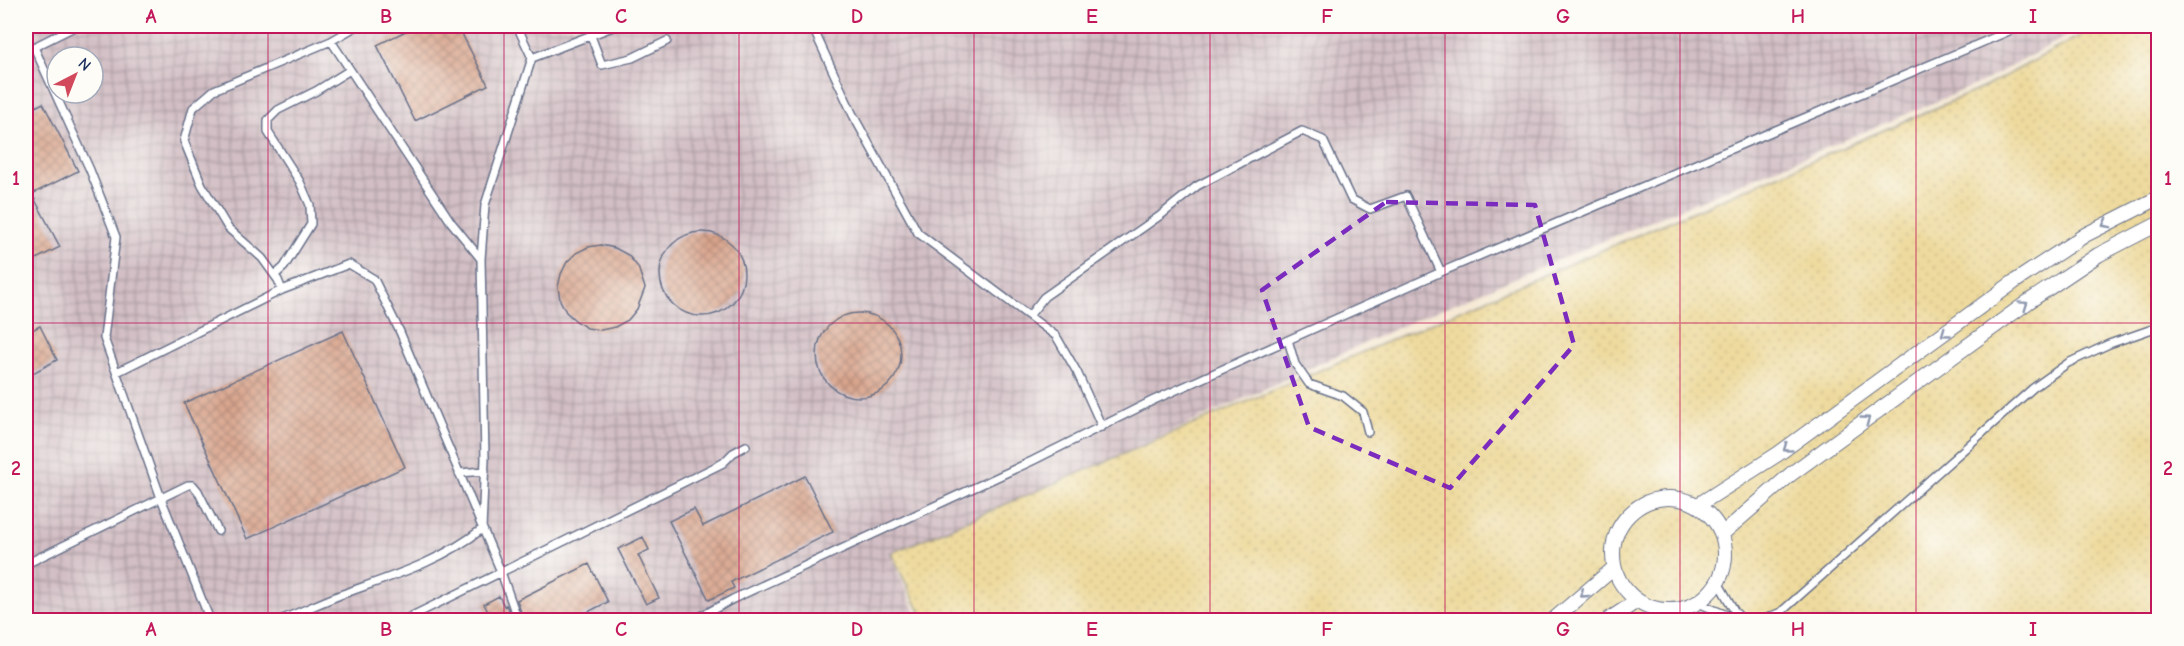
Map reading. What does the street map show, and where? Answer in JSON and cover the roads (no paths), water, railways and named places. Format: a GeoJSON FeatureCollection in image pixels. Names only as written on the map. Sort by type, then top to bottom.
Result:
{"type":"FeatureCollection","features":[{"type":"Feature","properties":{"kind":"street"},"geometry":{"type":"LineString","coordinates":[[1698,505],[1778,454],[2014,282],[2085,235],[2158,198]]}},
{"type":"Feature","properties":{"kind":"street"},"geometry":{"type":"LineString","coordinates":[[1722,534],[1791,474],[2028,302],[2098,255],[2158,224]]}},
{"type":"Feature","properties":{"kind":"street"},"geometry":{"type":"LineString","coordinates":[[1666,497],[1688,501],[1698,505],[1712,518],[1722,534],[1725,554],[1718,582],[1705,598],[1689,607],[1672,610],[1654,608],[1637,601],[1623,586],[1614,568],[1612,557],[1615,535],[1620,525],[1644,503],[1666,497]]}},
{"type":"Feature","properties":{"kind":"street"},"geometry":{"type":"LineString","coordinates":[[1553,621],[1614,568]]}},
{"type":"Feature","properties":{"kind":"street"},"geometry":{"type":"LineString","coordinates":[[1608,621],[1637,601]]}},
{"type":"Feature","properties":{"kind":"lane"},"geometry":{"type":"LineString","coordinates":[[26,51],[76,26]]}},
{"type":"Feature","properties":{"kind":"lane"},"geometry":{"type":"LineString","coordinates":[[282,290],[275,275],[262,258],[228,228],[202,185],[184,141],[193,108],[214,90],[331,41],[357,26]]}},
{"type":"Feature","properties":{"kind":"lane"},"geometry":{"type":"LineString","coordinates":[[280,621],[397,575],[464,543],[482,528],[485,471],[481,260],[485,205],[532,58],[517,26]]}},
{"type":"Feature","properties":{"kind":"lane"},"geometry":{"type":"LineString","coordinates":[[532,58],[615,26]]}},
{"type":"Feature","properties":{"kind":"lane"},"geometry":{"type":"LineString","coordinates":[[812,26],[853,115],[918,233],[1056,336],[1077,372],[1102,427]]}},
{"type":"Feature","properties":{"kind":"lane"},"geometry":{"type":"LineString","coordinates":[[694,621],[733,599],[1102,427],[1154,400],[1287,340],[1441,272],[2021,26]]}},
{"type":"Feature","properties":{"kind":"lane"},"geometry":{"type":"LineString","coordinates":[[591,36],[602,65],[632,58],[667,41]]}},
{"type":"Feature","properties":{"kind":"lane"},"geometry":{"type":"LineString","coordinates":[[331,41],[451,222],[481,260]]}},
{"type":"Feature","properties":{"kind":"lane"},"geometry":{"type":"LineString","coordinates":[[34,47],[90,170],[116,237],[104,338],[161,498],[210,621]]}},
{"type":"Feature","properties":{"kind":"lane"},"geometry":{"type":"LineString","coordinates":[[275,275],[284,267],[311,224],[310,205],[300,182],[268,132],[268,120],[278,110],[316,91],[350,70]]}},
{"type":"Feature","properties":{"kind":"lane"},"geometry":{"type":"LineString","coordinates":[[1029,316],[1044,297],[1161,215],[1197,186],[1302,131],[1323,140],[1352,199],[1370,209],[1406,196],[1441,272]]}},
{"type":"Feature","properties":{"kind":"lane"},"geometry":{"type":"LineString","coordinates":[[117,372],[282,290],[349,264],[374,279],[400,332],[501,572],[515,612]]}},
{"type":"Feature","properties":{"kind":"lane"},"geometry":{"type":"LineString","coordinates":[[1761,621],[1781,612],[2033,388],[2068,363],[2109,344],[2158,327]]}},
{"type":"Feature","properties":{"kind":"lane"},"geometry":{"type":"LineString","coordinates":[[1287,340],[1295,363],[1309,384],[1343,396],[1350,401],[1363,412],[1368,432]]}},
{"type":"Feature","properties":{"kind":"lane"},"geometry":{"type":"LineString","coordinates":[[404,621],[723,463],[733,453],[746,446]]}},
{"type":"Feature","properties":{"kind":"lane"},"geometry":{"type":"LineString","coordinates":[[459,472],[485,471]]}},
{"type":"Feature","properties":{"kind":"lane"},"geometry":{"type":"LineString","coordinates":[[26,564],[188,485],[194,485],[198,490],[218,531]]}},
{"type":"Feature","properties":{"kind":"lane"},"geometry":{"type":"LineString","coordinates":[[1718,582],[1741,621]]}},
{"type":"Feature","properties":{"kind":"lane"},"geometry":{"type":"LineString","coordinates":[[1698,603],[1741,621]]}},
{"type":"Feature","properties":{"kind":"lane"},"geometry":{"type":"LineString","coordinates":[[26,606],[30,621]]}}]}
